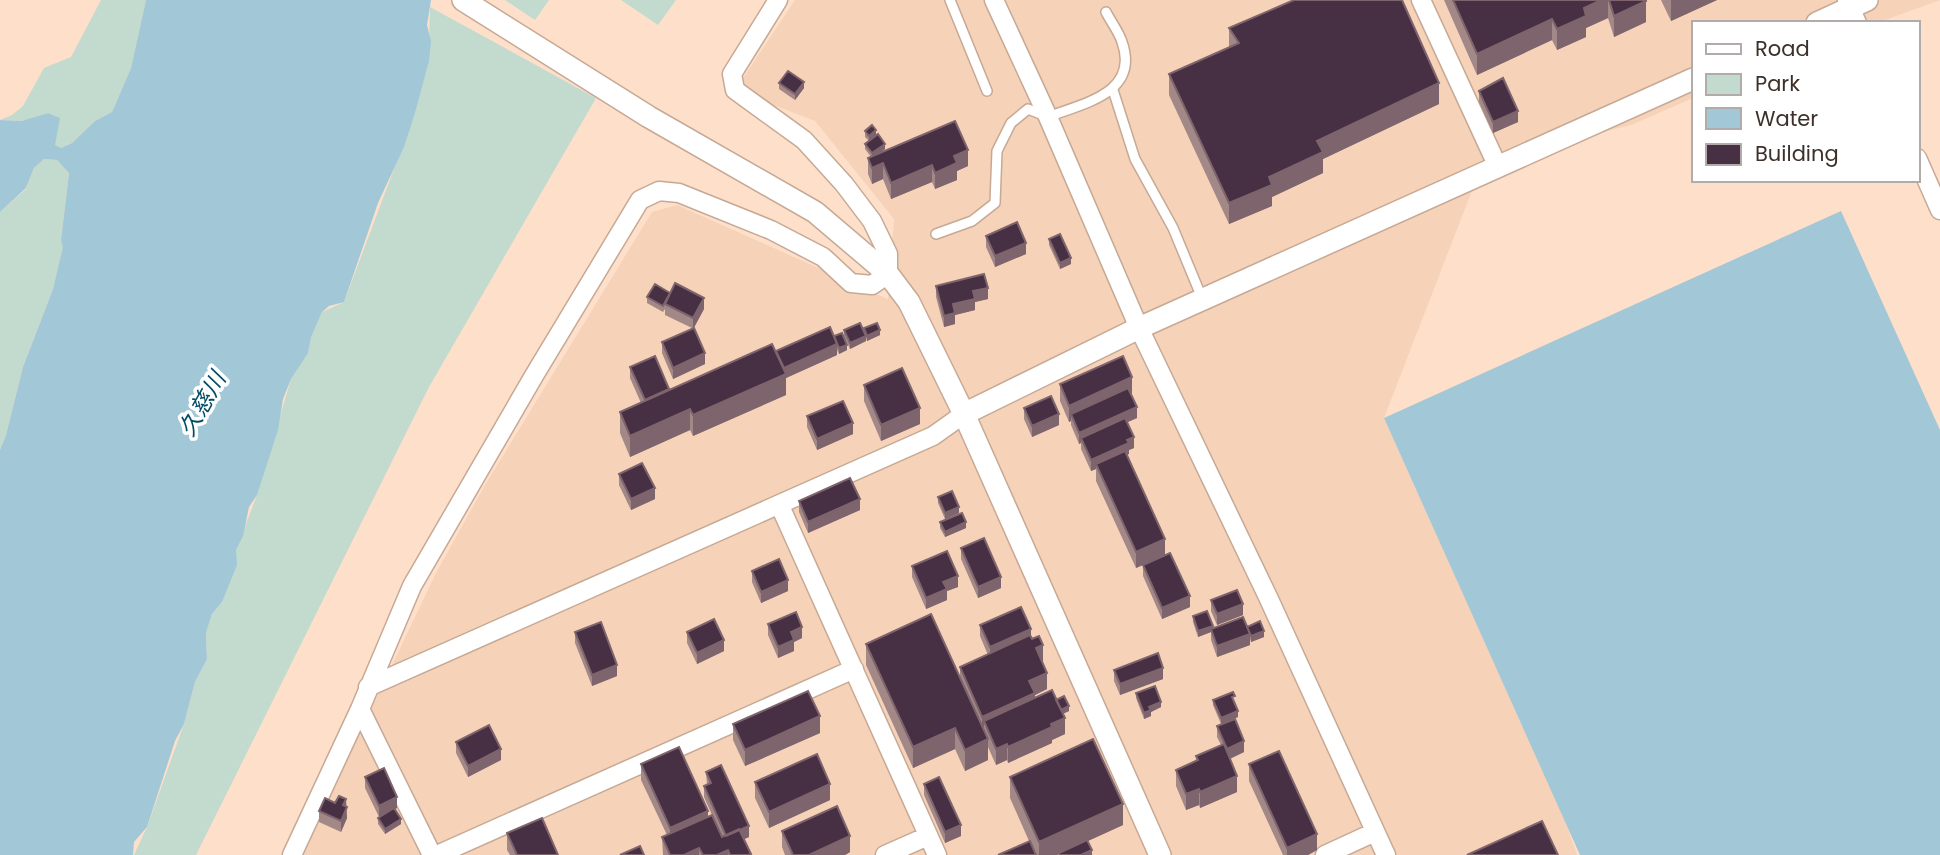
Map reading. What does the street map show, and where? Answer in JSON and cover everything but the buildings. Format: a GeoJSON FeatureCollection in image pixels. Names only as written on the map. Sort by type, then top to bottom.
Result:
{"type":"FeatureCollection","features":[{"type":"Feature","properties":{"kind":"street"},"geometry":{"type":"LineString","coordinates":[[463,0],[649,117],[815,212],[888,274],[909,302],[964,414],[1160,855]]}},
{"type":"Feature","properties":{"kind":"street"},"geometry":{"type":"LineString","coordinates":[[778,0],[732,74],[735,90],[804,140],[844,184],[872,221],[888,254],[888,274]]}},
{"type":"Feature","properties":{"kind":"street"},"geometry":{"type":"LineString","coordinates":[[994,0],[1139,328],[1268,597],[1385,855]]}},
{"type":"Feature","properties":{"kind":"street"},"geometry":{"type":"LineString","coordinates":[[1421,0],[1498,167]]}},
{"type":"Feature","properties":{"kind":"street"},"geometry":{"type":"LineString","coordinates":[[1822,21],[1855,8]]}},
{"type":"Feature","properties":{"kind":"street"},"geometry":{"type":"LineString","coordinates":[[368,687],[933,436],[964,414],[1139,328],[1692,79]]}},
{"type":"Feature","properties":{"kind":"street"},"geometry":{"type":"LineString","coordinates":[[1919,163],[1940,210]]}},
{"type":"Feature","properties":{"kind":"street"},"geometry":{"type":"LineString","coordinates":[[292,855],[360,709],[412,586],[640,200],[659,191],[679,193],[771,230],[822,257],[851,283],[872,285],[888,274]]}},
{"type":"Feature","properties":{"kind":"street"},"geometry":{"type":"LineString","coordinates":[[780,506],[937,855]]}},
{"type":"Feature","properties":{"kind":"street"},"geometry":{"type":"LineString","coordinates":[[360,709],[435,855],[854,669]]}},
{"type":"Feature","properties":{"kind":"street"},"geometry":{"type":"LineString","coordinates":[[1325,855],[1375,832]]}},
{"type":"Feature","properties":{"kind":"street"},"geometry":{"type":"LineString","coordinates":[[885,855],[928,836]]}},
{"type":"Feature","properties":{"kind":"lane"},"geometry":{"type":"LineString","coordinates":[[950,0],[987,92]]}},
{"type":"Feature","properties":{"kind":"lane"},"geometry":{"type":"LineString","coordinates":[[936,234],[972,221],[995,203],[996,151],[1011,123],[1028,109],[1048,117],[1113,90],[1125,72],[1123,43],[1106,12]]}},
{"type":"Feature","properties":{"kind":"lane"},"geometry":{"type":"LineString","coordinates":[[1113,90],[1135,159],[1173,228],[1202,299]]}},
{"type":"Feature","properties":{"kind":"shaded area"},"geometry":{"type":"Polygon","coordinates":[[[795,0],[1940,0],[1882,21],[1692,21],[1692,98],[1631,125],[1483,162],[1384,418],[1565,820],[1577,855],[289,855],[375,701],[436,573],[485,485],[652,212],[677,205],[888,299],[894,219],[815,121],[735,90],[795,0]]]}},
{"type":"Feature","properties":{"kind":"green space"},"geometry":{"type":"Polygon","coordinates":[[[101,0],[146,0],[131,68],[112,112],[95,121],[72,143],[61,148],[54,145],[59,118],[48,113],[21,121],[0,120],[23,106],[44,68],[71,57],[101,0]]]}},
{"type":"Feature","properties":{"kind":"green space"},"geometry":{"type":"Polygon","coordinates":[[[505,0],[549,0],[535,20],[505,0]]]}},
{"type":"Feature","properties":{"kind":"green space"},"geometry":{"type":"Polygon","coordinates":[[[621,0],[676,0],[658,25],[621,0]]]}},
{"type":"Feature","properties":{"kind":"green space"},"geometry":{"type":"Polygon","coordinates":[[[430,7],[596,98],[429,387],[196,855],[134,855],[147,827],[184,724],[195,682],[207,659],[206,633],[212,614],[222,602],[291,379],[322,312],[344,302],[415,113],[429,49],[430,7]]]}},
{"type":"Feature","properties":{"kind":"green space"},"geometry":{"type":"Polygon","coordinates":[[[44,159],[57,160],[69,172],[61,240],[64,247],[53,289],[23,367],[0,450],[0,212],[26,189],[34,168],[44,159]]]}},
{"type":"Feature","properties":{"kind":"water","name":"久慈川"},"geometry":{"type":"Polygon","coordinates":[[[146,0],[431,0],[427,25],[431,41],[429,61],[404,147],[378,203],[344,302],[329,306],[322,312],[311,337],[308,353],[291,379],[283,399],[278,430],[236,550],[237,565],[222,602],[212,614],[206,633],[207,659],[195,682],[184,724],[175,741],[147,827],[134,842],[133,855],[0,855],[0,450],[23,367],[53,289],[63,247],[61,240],[69,173],[57,160],[44,159],[34,168],[26,188],[0,212],[0,120],[21,121],[48,113],[60,118],[55,145],[61,148],[72,143],[95,121],[112,112],[131,68],[146,0]]]}},
{"type":"Feature","properties":{"kind":"water"},"geometry":{"type":"Polygon","coordinates":[[[1841,211],[1940,430],[1940,855],[1580,855],[1384,418],[1841,211]]]}}]}
